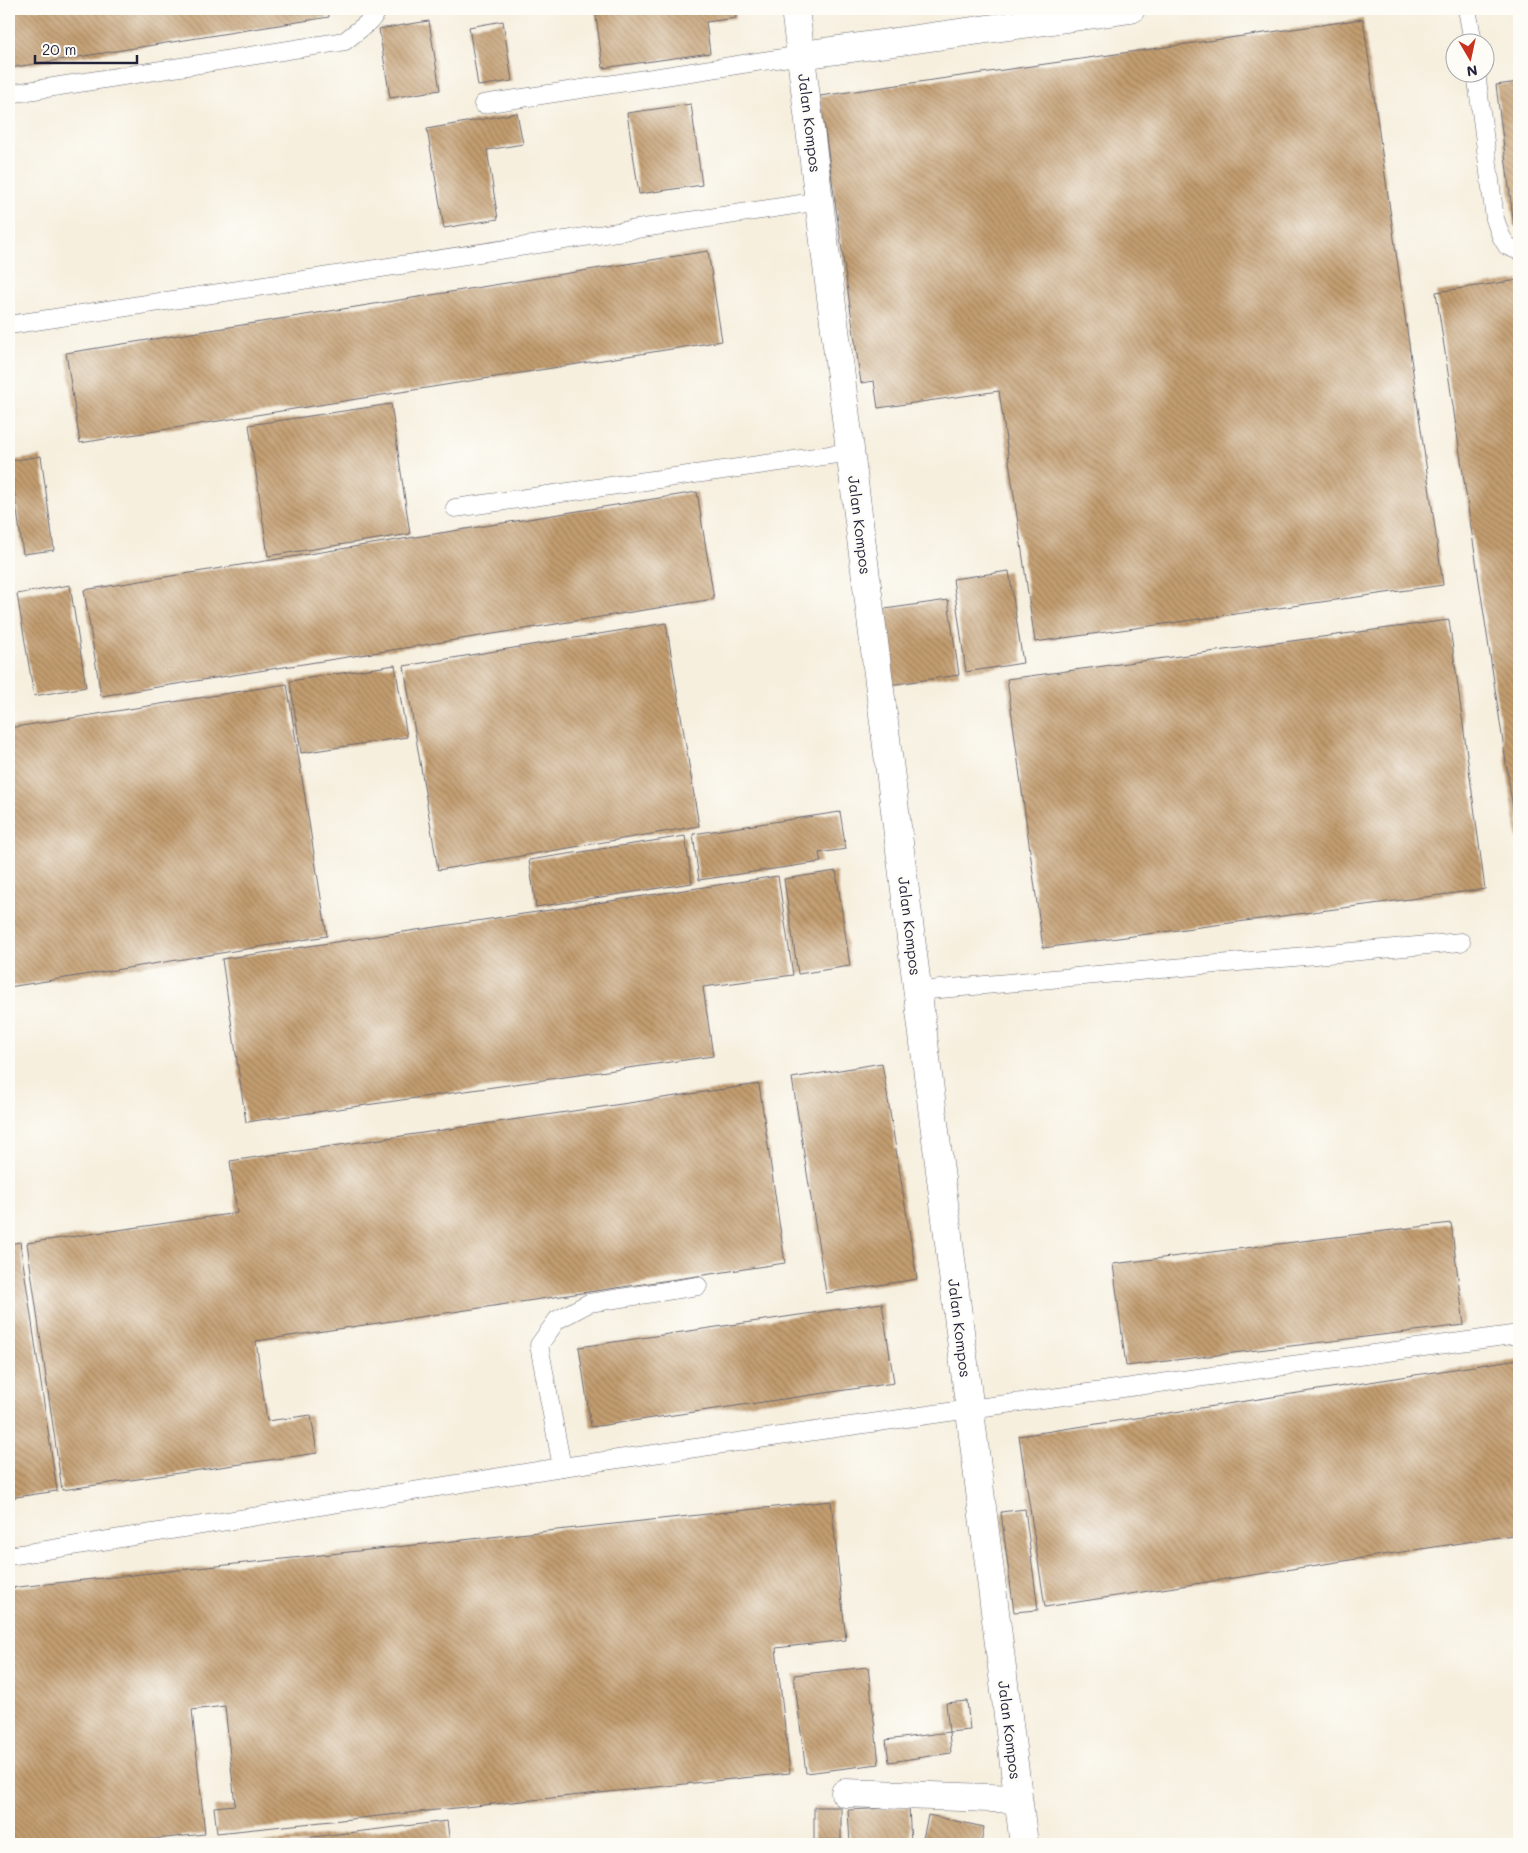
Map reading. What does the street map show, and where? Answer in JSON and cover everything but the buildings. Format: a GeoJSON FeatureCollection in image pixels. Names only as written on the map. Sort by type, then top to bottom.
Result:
{"type":"FeatureCollection","features":[{"type":"Feature","properties":{"kind":"street","name":"Jalan Kompos"},"geometry":{"type":"LineString","coordinates":[[795,9],[1024,1844]]}},
{"type":"Feature","properties":{"kind":"street"},"geometry":{"type":"LineString","coordinates":[[802,55],[1131,9]]}},
{"type":"Feature","properties":{"kind":"street"},"geometry":{"type":"LineString","coordinates":[[845,1793],[1018,1799]]}},
{"type":"Feature","properties":{"kind":"lane"},"geometry":{"type":"LineString","coordinates":[[9,94],[345,41],[370,21],[379,9]]}},
{"type":"Feature","properties":{"kind":"lane"},"geometry":{"type":"LineString","coordinates":[[1467,9],[1471,32]]}},
{"type":"Feature","properties":{"kind":"lane"},"geometry":{"type":"LineString","coordinates":[[483,104],[802,55]]}},
{"type":"Feature","properties":{"kind":"lane"},"geometry":{"type":"LineString","coordinates":[[1477,82],[1495,219],[1507,246],[1519,251]]}},
{"type":"Feature","properties":{"kind":"lane"},"geometry":{"type":"LineString","coordinates":[[9,325],[820,201]]}},
{"type":"Feature","properties":{"kind":"lane"},"geometry":{"type":"LineString","coordinates":[[454,508],[851,452]]}},
{"type":"Feature","properties":{"kind":"lane"},"geometry":{"type":"LineString","coordinates":[[918,991],[1461,942]]}},
{"type":"Feature","properties":{"kind":"lane"},"geometry":{"type":"LineString","coordinates":[[562,1467],[539,1345],[557,1320],[589,1304],[698,1286]]}},
{"type":"Feature","properties":{"kind":"lane"},"geometry":{"type":"LineString","coordinates":[[9,1556],[562,1467],[1519,1334]]}}]}
